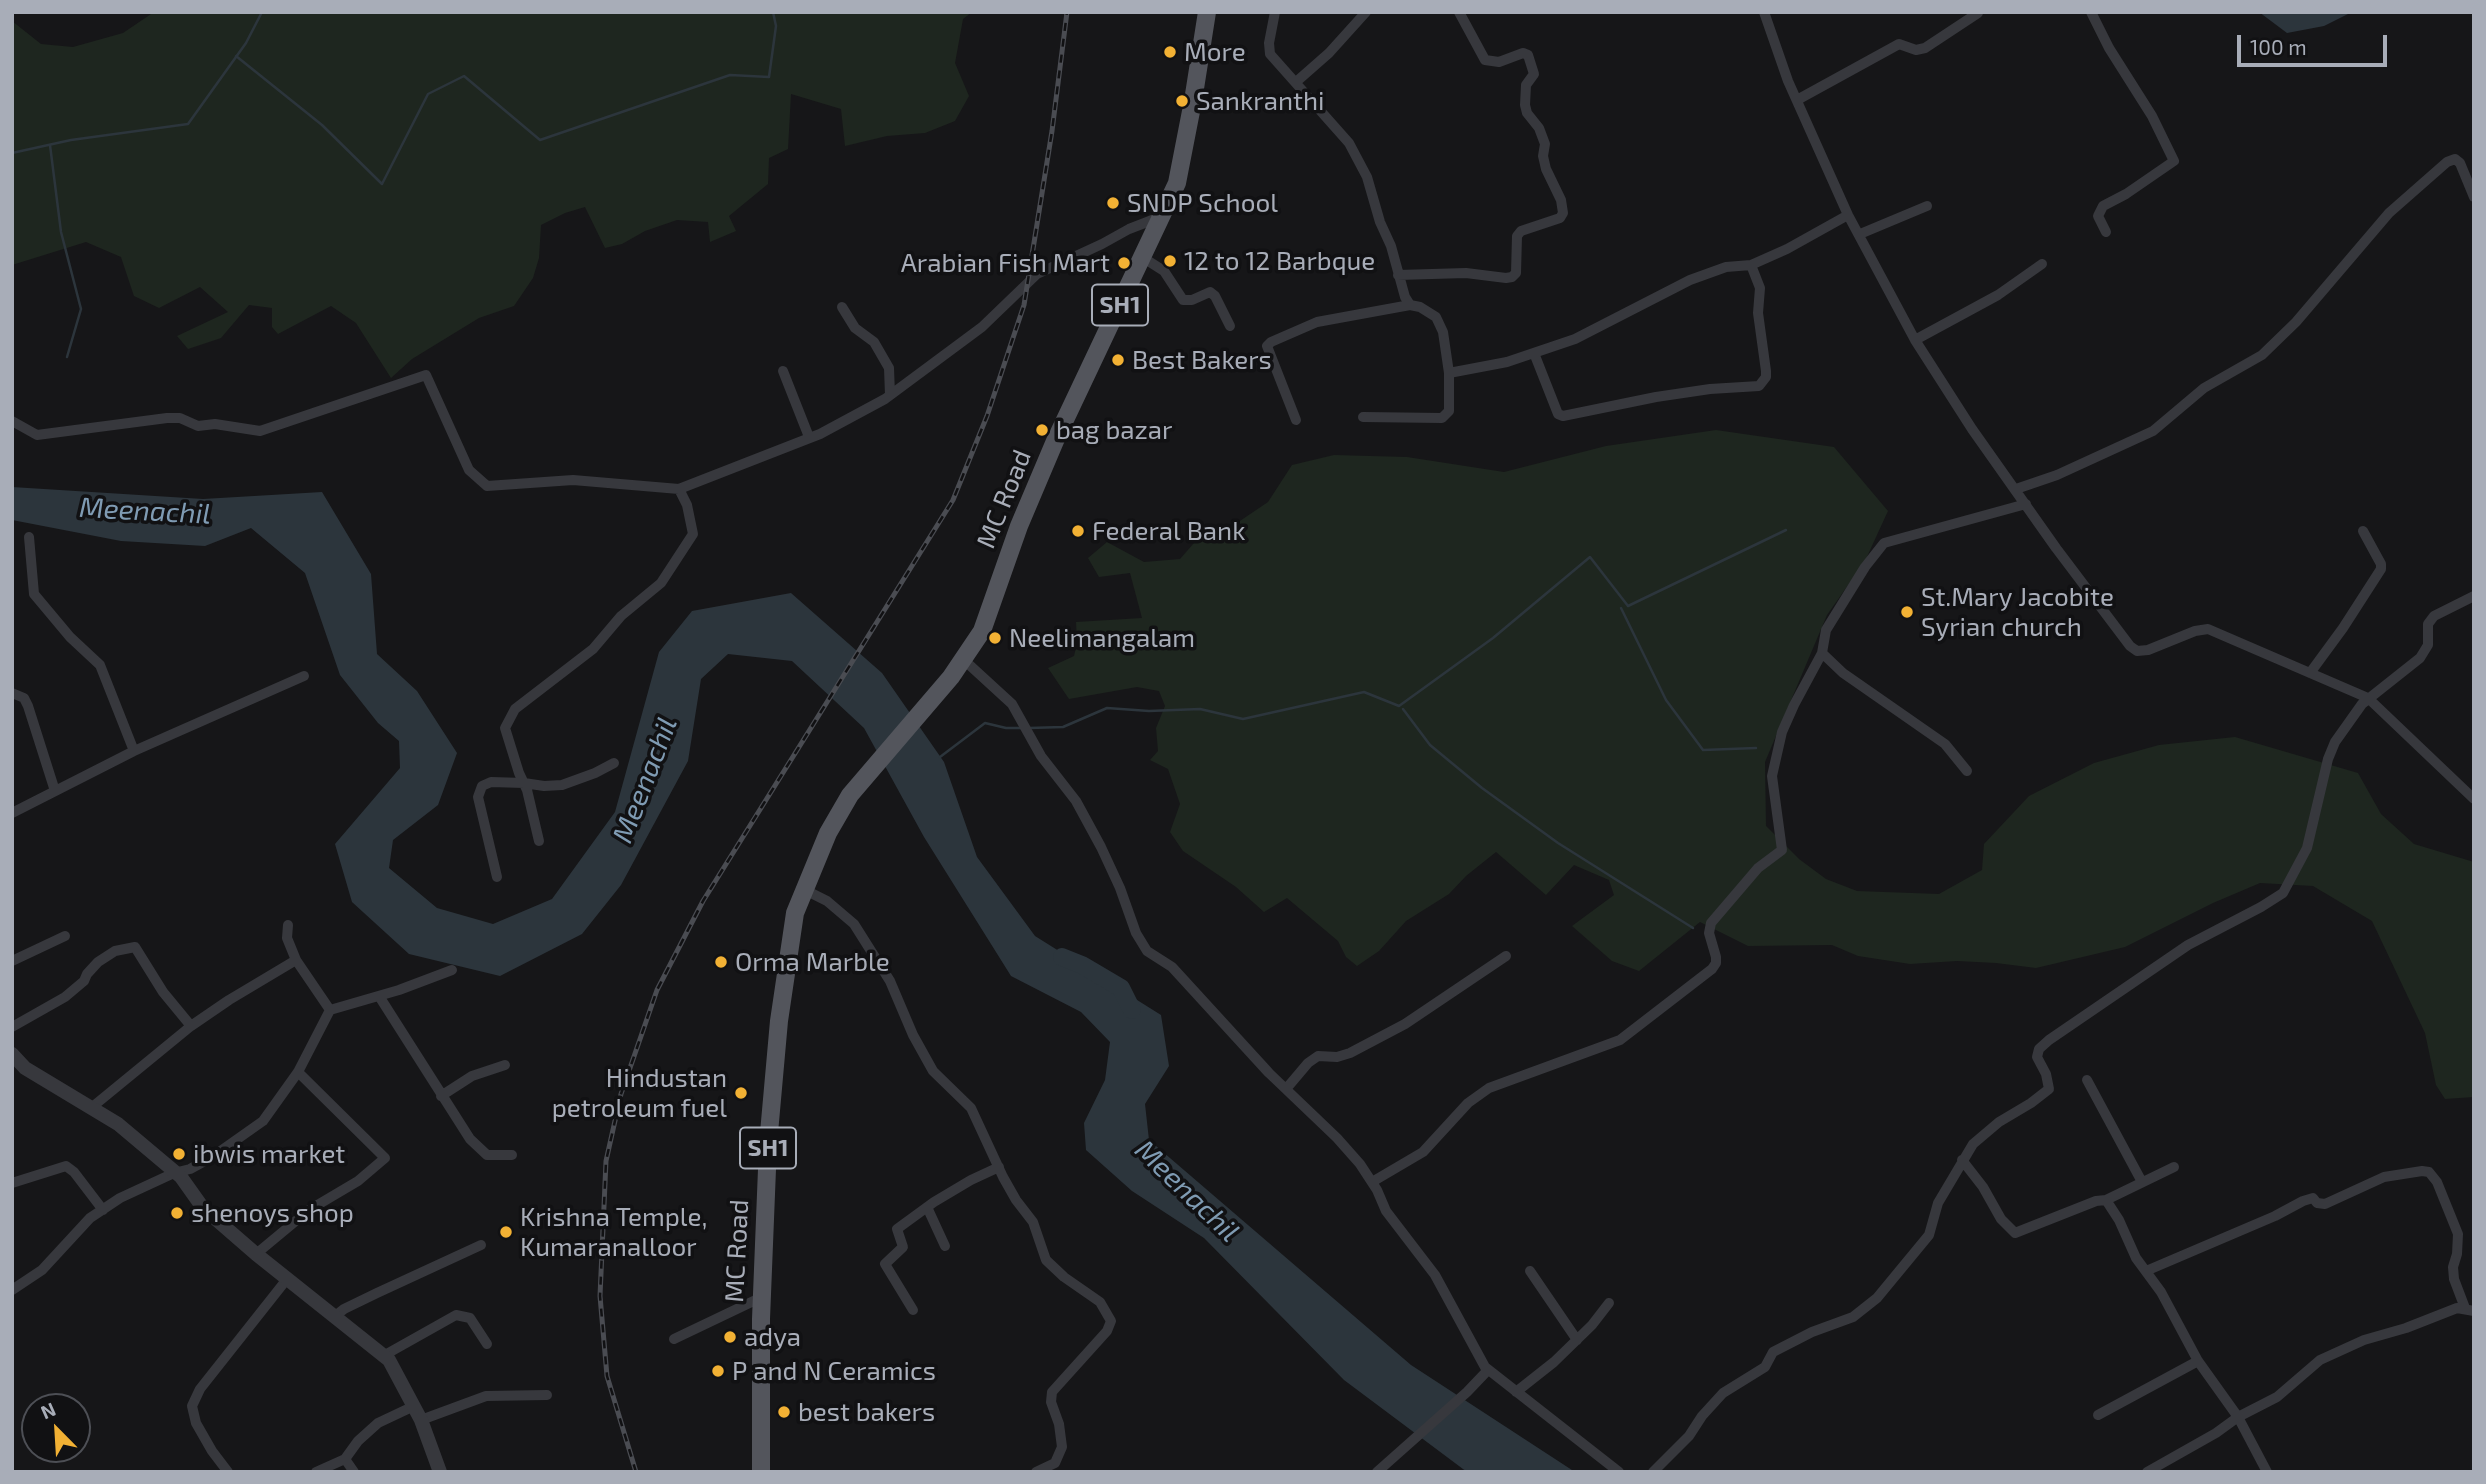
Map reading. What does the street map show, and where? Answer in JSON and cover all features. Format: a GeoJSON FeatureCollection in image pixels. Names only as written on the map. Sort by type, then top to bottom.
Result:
{"type":"FeatureCollection","features":[{"type":"Feature","properties":{"kind":"main road","name":"MC Road"},"geometry":{"type":"LineString","coordinates":[[761,1472],[759,1442],[762,1297],[768,1144],[779,1021],[794,913],[828,833],[850,795],[964,660],[982,631],[1019,526],[1055,441],[1177,183],[1207,12]]}},
{"type":"Feature","properties":{"kind":"street"},"geometry":{"type":"LineString","coordinates":[[1275,12],[1269,43],[1270,54],[1349,143],[1367,177],[1410,305]]}},
{"type":"Feature","properties":{"kind":"street"},"geometry":{"type":"LineString","coordinates":[[1296,82],[1329,53],[1366,12]]}},
{"type":"Feature","properties":{"kind":"street"},"geometry":{"type":"LineString","coordinates":[[1398,275],[1466,273],[1512,277],[1516,274],[1517,236],[1521,231],[1560,218],[1563,213],[1561,200],[1546,169],[1543,156],[1545,144],[1525,105],[1526,85],[1534,74],[1528,55],[1523,53],[1499,62],[1485,60],[1459,12]]}},
{"type":"Feature","properties":{"kind":"street"},"geometry":{"type":"LineString","coordinates":[[1764,12],[1788,81],[1848,215],[1915,341],[2056,548],[2130,646],[2137,651],[2148,650],[2195,631],[2208,629],[2368,698],[2474,799]]}},
{"type":"Feature","properties":{"kind":"street"},"geometry":{"type":"LineString","coordinates":[[2091,12],[2175,161],[2103,206],[2098,216],[2106,232]]}},
{"type":"Feature","properties":{"kind":"street"},"geometry":{"type":"LineString","coordinates":[[1797,100],[1899,44],[1916,50],[1925,48],[1978,13]]}},
{"type":"Feature","properties":{"kind":"street"},"geometry":{"type":"LineString","coordinates":[[2015,489],[2057,475],[2152,431],[2204,387],[2262,355],[2296,322],[2389,213],[2447,162],[2455,159],[2460,163],[2474,197]]}},
{"type":"Feature","properties":{"kind":"street"},"geometry":{"type":"LineString","coordinates":[[1860,234],[1927,206]]}},
{"type":"Feature","properties":{"kind":"street"},"geometry":{"type":"LineString","coordinates":[[1449,373],[1507,362],[1575,339],[1690,280],[1726,267],[1751,265],[1787,250],[1848,215]]}},
{"type":"Feature","properties":{"kind":"street"},"geometry":{"type":"LineString","coordinates":[[12,422],[37,435],[167,418],[180,418],[198,426],[215,424],[260,431],[426,375],[470,470],[486,486],[573,480],[679,489],[820,434],[890,395],[982,327],[1037,274],[1129,229],[1163,216]]}},
{"type":"Feature","properties":{"kind":"street"},"geometry":{"type":"LineString","coordinates":[[1142,257],[1164,271],[1183,300],[1192,300],[1210,292],[1215,296],[1230,326]]}},
{"type":"Feature","properties":{"kind":"street"},"geometry":{"type":"LineString","coordinates":[[1915,341],[1998,295],[2042,264]]}},
{"type":"Feature","properties":{"kind":"street"},"geometry":{"type":"LineString","coordinates":[[1534,353],[1554,405],[1563,416],[1669,395],[1759,386],[1766,377],[1766,371],[1758,313],[1760,288],[1751,265]]}},
{"type":"Feature","properties":{"kind":"street"},"geometry":{"type":"LineString","coordinates":[[1296,420],[1267,346],[1271,342],[1317,322],[1410,305],[1420,307],[1436,317],[1443,332],[1449,373],[1449,411],[1442,418],[1363,417]]}},
{"type":"Feature","properties":{"kind":"street"},"geometry":{"type":"LineString","coordinates":[[842,307],[855,328],[874,342],[889,368],[890,395]]}},
{"type":"Feature","properties":{"kind":"street"},"geometry":{"type":"LineString","coordinates":[[783,370],[809,437]]}},
{"type":"Feature","properties":{"kind":"street"},"geometry":{"type":"LineString","coordinates":[[539,841],[524,782],[505,728],[511,716],[528,698],[593,649],[621,616],[661,583],[693,534],[687,505],[679,489]]}},
{"type":"Feature","properties":{"kind":"street"},"geometry":{"type":"LineString","coordinates":[[1372,1182],[1423,1152],[1468,1103],[1489,1088],[1620,1040],[1712,969],[1716,957],[1709,933],[1711,923],[1758,868],[1782,850],[1772,776],[1782,732],[1822,653],[1825,630],[1865,567],[1884,544],[2026,504]]}},
{"type":"Feature","properties":{"kind":"street"},"geometry":{"type":"LineString","coordinates":[[2310,673],[2381,569],[2381,564],[2363,531]]}},
{"type":"Feature","properties":{"kind":"street"},"geometry":{"type":"LineString","coordinates":[[29,537],[34,594],[70,637],[100,665],[134,751]]}},
{"type":"Feature","properties":{"kind":"street"},"geometry":{"type":"LineString","coordinates":[[1653,1472],[1689,1436],[1702,1416],[1723,1393],[1765,1367],[1773,1352],[1812,1332],[1853,1317],[1877,1298],[1929,1235],[1938,1203],[1973,1144],[1999,1122],[2032,1103],[2049,1089],[2046,1074],[2037,1057],[2039,1049],[2188,945],[2262,908],[2283,893],[2307,848],[2334,743],[2368,698],[2420,658],[2428,645],[2428,624],[2434,616],[2474,596]]}},
{"type":"Feature","properties":{"kind":"street"},"geometry":{"type":"LineString","coordinates":[[1822,653],[1843,673],[1945,744],[1967,771]]}},
{"type":"Feature","properties":{"kind":"street"},"geometry":{"type":"LineString","coordinates":[[964,660],[1003,694],[1041,756],[1076,801],[1120,888],[1136,933],[1147,951],[1172,967],[1286,1088],[1350,1151],[1372,1182],[1386,1211],[1435,1275],[1480,1360],[1488,1370],[1619,1472]]}},
{"type":"Feature","properties":{"kind":"street"},"geometry":{"type":"LineString","coordinates":[[12,813],[134,751],[304,676]]}},
{"type":"Feature","properties":{"kind":"street"},"geometry":{"type":"LineString","coordinates":[[12,693],[24,698],[28,706],[55,791]]}},
{"type":"Feature","properties":{"kind":"street"},"geometry":{"type":"LineString","coordinates":[[497,877],[478,797],[482,786],[491,782],[562,785],[614,763]]}},
{"type":"Feature","properties":{"kind":"street"},"geometry":{"type":"LineString","coordinates":[[803,890],[827,901],[854,924],[890,981],[913,1035],[933,1071],[971,1108],[1016,1200],[1033,1222],[1046,1260],[1100,1303],[1111,1321],[1107,1331],[1052,1392],[1051,1402],[1059,1424],[1062,1447],[1055,1463],[1037,1472]]}},
{"type":"Feature","properties":{"kind":"street"},"geometry":{"type":"LineString","coordinates":[[288,925],[287,939],[296,960],[330,1010]]}},
{"type":"Feature","properties":{"kind":"street"},"geometry":{"type":"LineString","coordinates":[[12,961],[65,936]]}},
{"type":"Feature","properties":{"kind":"street"},"geometry":{"type":"LineString","coordinates":[[12,1027],[65,997],[83,981],[98,962],[115,951],[135,947],[163,992],[191,1026]]}},
{"type":"Feature","properties":{"kind":"street"},"geometry":{"type":"LineString","coordinates":[[1286,1088],[1308,1063],[1318,1056],[1338,1057],[1350,1053],[1405,1024],[1506,956]]}},
{"type":"Feature","properties":{"kind":"street"},"geometry":{"type":"LineString","coordinates":[[90,1108],[191,1026],[229,999],[296,960]]}},
{"type":"Feature","properties":{"kind":"street"},"geometry":{"type":"LineString","coordinates":[[12,1290],[42,1270],[90,1218],[120,1198],[212,1157],[263,1121],[298,1072],[330,1010],[452,970]]}},
{"type":"Feature","properties":{"kind":"street"},"geometry":{"type":"LineString","coordinates":[[379,996],[470,1139],[487,1155],[512,1155]]}},
{"type":"Feature","properties":{"kind":"street"},"geometry":{"type":"LineString","coordinates":[[12,1054],[25,1068],[118,1124],[181,1177],[203,1208],[389,1360],[421,1420],[440,1472]]}},
{"type":"Feature","properties":{"kind":"street"},"geometry":{"type":"LineString","coordinates":[[441,1096],[472,1076],[505,1065]]}},
{"type":"Feature","properties":{"kind":"street"},"geometry":{"type":"LineString","coordinates":[[256,1254],[286,1227],[358,1181],[385,1158],[298,1072]]}},
{"type":"Feature","properties":{"kind":"street"},"geometry":{"type":"LineString","coordinates":[[2087,1080],[2142,1182]]}},
{"type":"Feature","properties":{"kind":"street"},"geometry":{"type":"LineString","coordinates":[[1962,1160],[1983,1187],[2001,1219],[2015,1233],[2096,1200],[2106,1200],[2174,1167]]}},
{"type":"Feature","properties":{"kind":"street"},"geometry":{"type":"LineString","coordinates":[[12,1183],[66,1166],[74,1172],[103,1210]]}},
{"type":"Feature","properties":{"kind":"street"},"geometry":{"type":"LineString","coordinates":[[913,1310],[885,1264],[903,1247],[897,1229],[971,1180],[999,1167]]}},
{"type":"Feature","properties":{"kind":"street"},"geometry":{"type":"LineString","coordinates":[[2146,1271],[2275,1216],[2302,1201],[2314,1198],[2317,1203],[2325,1203],[2384,1177],[2407,1172],[2429,1172],[2446,1203],[2458,1234],[2454,1279],[2470,1309]]}},
{"type":"Feature","properties":{"kind":"street"},"geometry":{"type":"LineString","coordinates":[[2106,1200],[2161,1292],[2198,1361],[2238,1417],[2267,1472]]}},
{"type":"Feature","properties":{"kind":"street"},"geometry":{"type":"LineString","coordinates":[[927,1207],[945,1246]]}},
{"type":"Feature","properties":{"kind":"street"},"geometry":{"type":"LineString","coordinates":[[334,1317],[344,1309],[481,1245]]}},
{"type":"Feature","properties":{"kind":"street"},"geometry":{"type":"LineString","coordinates":[[1530,1272],[1577,1340]]}},
{"type":"Feature","properties":{"kind":"street"},"geometry":{"type":"LineString","coordinates":[[228,1472],[212,1451],[197,1423],[192,1406],[200,1389],[287,1279]]}},
{"type":"Feature","properties":{"kind":"street"},"geometry":{"type":"LineString","coordinates":[[674,1339],[762,1297]]}},
{"type":"Feature","properties":{"kind":"street"},"geometry":{"type":"LineString","coordinates":[[1516,1392],[1554,1363],[1592,1325],[1609,1303]]}},
{"type":"Feature","properties":{"kind":"street"},"geometry":{"type":"LineString","coordinates":[[2147,1472],[2216,1433],[2238,1417],[2277,1397],[2320,1360],[2364,1340],[2406,1328],[2457,1308],[2470,1309]]}},
{"type":"Feature","properties":{"kind":"street"},"geometry":{"type":"LineString","coordinates":[[383,1356],[457,1315],[470,1318],[487,1344]]}},
{"type":"Feature","properties":{"kind":"street"},"geometry":{"type":"LineString","coordinates":[[2098,1416],[2198,1361]]}},
{"type":"Feature","properties":{"kind":"street"},"geometry":{"type":"LineString","coordinates":[[1377,1472],[1413,1442],[1488,1370]]}},
{"type":"Feature","properties":{"kind":"street"},"geometry":{"type":"LineString","coordinates":[[421,1420],[486,1396],[547,1395]]}},
{"type":"Feature","properties":{"kind":"street"},"geometry":{"type":"LineString","coordinates":[[316,1472],[345,1459],[358,1441],[378,1423],[414,1406]]}},
{"type":"Feature","properties":{"kind":"street"},"geometry":{"type":"LineString","coordinates":[[345,1459],[354,1472]]}},
{"type":"Feature","properties":{"kind":"shaded area"},"geometry":{"type":"Polygon","coordinates":[[[154,12],[972,12],[963,19],[955,63],[969,96],[955,121],[925,133],[887,136],[845,146],[841,109],[791,94],[788,149],[769,158],[768,184],[729,216],[736,231],[710,242],[708,222],[677,220],[645,231],[622,244],[605,248],[585,207],[565,213],[541,225],[539,258],[533,278],[514,306],[479,318],[412,359],[391,378],[356,323],[331,306],[278,334],[272,327],[272,308],[249,305],[221,338],[188,349],[177,336],[228,312],[200,287],[159,308],[134,296],[121,257],[86,242],[12,265],[12,21],[41,44],[73,47],[123,33],[154,12]]]}},
{"type":"Feature","properties":{"kind":"shaded area"},"geometry":{"type":"Polygon","coordinates":[[[1716,430],[1834,447],[1888,511],[1865,561],[1827,615],[1765,762],[1766,826],[1799,859],[1826,879],[1857,891],[1939,894],[1982,870],[1984,844],[2029,796],[2094,763],[2159,745],[2235,737],[2358,773],[2381,814],[2414,844],[2474,862],[2474,1097],[2445,1099],[2436,1085],[2425,1033],[2372,921],[2313,886],[2260,883],[2125,947],[2036,968],[1957,961],[1910,964],[1858,956],[1832,945],[1748,946],[1700,922],[1639,971],[1612,961],[1572,926],[1614,895],[1609,880],[1574,865],[1546,895],[1496,852],[1449,894],[1406,921],[1379,951],[1357,966],[1346,957],[1338,941],[1287,898],[1264,912],[1236,887],[1183,851],[1170,832],[1180,804],[1168,769],[1150,760],[1158,751],[1156,728],[1165,706],[1159,691],[1137,687],[1069,699],[1048,668],[1074,656],[1077,643],[1076,622],[1142,618],[1130,573],[1099,577],[1088,558],[1107,542],[1144,562],[1180,559],[1194,543],[1231,527],[1268,502],[1292,465],[1334,455],[1407,457],[1504,472],[1606,446],[1716,430]]]}},
{"type":"Feature","properties":{"kind":"water"},"geometry":{"type":"Polygon","coordinates":[[[2259,12],[2352,12],[2324,26],[2287,33],[2259,12]]]}},
{"type":"Feature","properties":{"kind":"water"},"geometry":{"type":"Polygon","coordinates":[[[12,487],[203,499],[322,492],[371,574],[377,654],[417,691],[457,753],[438,805],[393,840],[389,868],[437,908],[493,924],[552,899],[615,812],[659,652],[692,611],[791,593],[882,673],[944,762],[977,857],[1035,936],[1161,1015],[1169,1066],[1145,1104],[1149,1140],[1411,1365],[1575,1472],[1467,1472],[1344,1380],[1204,1238],[1132,1191],[1086,1150],[1084,1123],[1105,1080],[1110,1042],[1081,1012],[1011,976],[924,837],[864,728],[792,661],[728,654],[701,679],[688,761],[621,885],[582,934],[500,976],[409,954],[352,902],[335,844],[400,768],[399,741],[378,723],[340,675],[305,573],[251,528],[205,546],[121,541],[12,520],[12,487]]]}},
{"type":"Feature","properties":{"kind":"waterway"},"geometry":{"type":"LineString","coordinates":[[12,153],[71,140],[188,124],[246,43],[262,12]]}},
{"type":"Feature","properties":{"kind":"waterway"},"geometry":{"type":"LineString","coordinates":[[236,56],[322,125],[382,184],[428,94],[464,76],[540,140],[730,75],[769,77],[776,26],[773,12]]}},
{"type":"Feature","properties":{"kind":"waterway"},"geometry":{"type":"LineString","coordinates":[[50,145],[61,232],[81,309],[67,357]]}},
{"type":"Feature","properties":{"kind":"waterway"},"geometry":{"type":"LineString","coordinates":[[1029,728],[1063,727],[1107,708],[1149,711],[1200,709],[1243,719],[1364,692],[1399,706],[1493,638],[1590,557],[1628,606],[1786,530]]}},
{"type":"Feature","properties":{"kind":"waterway"},"geometry":{"type":"LineString","coordinates":[[1621,608],[1666,700],[1703,750],[1756,748]]}},
{"type":"Feature","properties":{"kind":"waterway"},"geometry":{"type":"LineString","coordinates":[[1403,709],[1430,745],[1482,788],[1558,843],[1693,928]]}},
{"type":"Feature","properties":{"kind":"waterway"},"geometry":{"type":"LineString","coordinates":[[940,757],[985,723],[1006,728],[1022,728]]}},
{"type":"Feature","properties":{"kind":"waterway","name":"Meenachil"},"geometry":{"type":"LineString","coordinates":[[1062,957],[1082,965],[1121,988],[1132,1010]]}},
{"type":"Feature","properties":{"kind":"railway"},"geometry":{"type":"LineString","coordinates":[[636,1472],[607,1376],[600,1296],[606,1161],[621,1094],[657,990],[703,901],[953,500],[987,416],[1024,305],[1052,131],[1067,12]]}},
{"type":"Feature","properties":{"kind":"place","name":"More"},"geometry":{"type":"Point","coordinates":[1170,52]}},
{"type":"Feature","properties":{"kind":"place","name":"Sankranthi"},"geometry":{"type":"Point","coordinates":[1182,101]}},
{"type":"Feature","properties":{"kind":"place","name":"SNDP School"},"geometry":{"type":"Point","coordinates":[1113,203]}},
{"type":"Feature","properties":{"kind":"place","name":"12 to 12 Barbque"},"geometry":{"type":"Point","coordinates":[1170,261]}},
{"type":"Feature","properties":{"kind":"place","name":"Arabian Fish Mart"},"geometry":{"type":"Point","coordinates":[1124,263]}},
{"type":"Feature","properties":{"kind":"place","name":"Best Bakers"},"geometry":{"type":"Point","coordinates":[1118,360]}},
{"type":"Feature","properties":{"kind":"place","name":"bag bazar"},"geometry":{"type":"Point","coordinates":[1042,430]}},
{"type":"Feature","properties":{"kind":"place","name":"Federal Bank"},"geometry":{"type":"Point","coordinates":[1078,531]}},
{"type":"Feature","properties":{"kind":"place","name":"St.Mary Jacobite Syrian church"},"geometry":{"type":"Point","coordinates":[1907,612]}},
{"type":"Feature","properties":{"kind":"place","name":"Neelimangalam"},"geometry":{"type":"Point","coordinates":[995,638]}},
{"type":"Feature","properties":{"kind":"place","name":"Orma Marble"},"geometry":{"type":"Point","coordinates":[721,962]}},
{"type":"Feature","properties":{"kind":"place","name":"Hindustan petroleum fuel"},"geometry":{"type":"Point","coordinates":[741,1093]}},
{"type":"Feature","properties":{"kind":"place","name":"ibwis market"},"geometry":{"type":"Point","coordinates":[179,1154]}},
{"type":"Feature","properties":{"kind":"place","name":"shenoys shop"},"geometry":{"type":"Point","coordinates":[177,1213]}},
{"type":"Feature","properties":{"kind":"place","name":"Krishna Temple, Kumaranalloor"},"geometry":{"type":"Point","coordinates":[506,1232]}},
{"type":"Feature","properties":{"kind":"place","name":"adya"},"geometry":{"type":"Point","coordinates":[730,1337]}},
{"type":"Feature","properties":{"kind":"place","name":"P and N Ceramics"},"geometry":{"type":"Point","coordinates":[718,1371]}},
{"type":"Feature","properties":{"kind":"place","name":"best bakers"},"geometry":{"type":"Point","coordinates":[784,1412]}}]}
